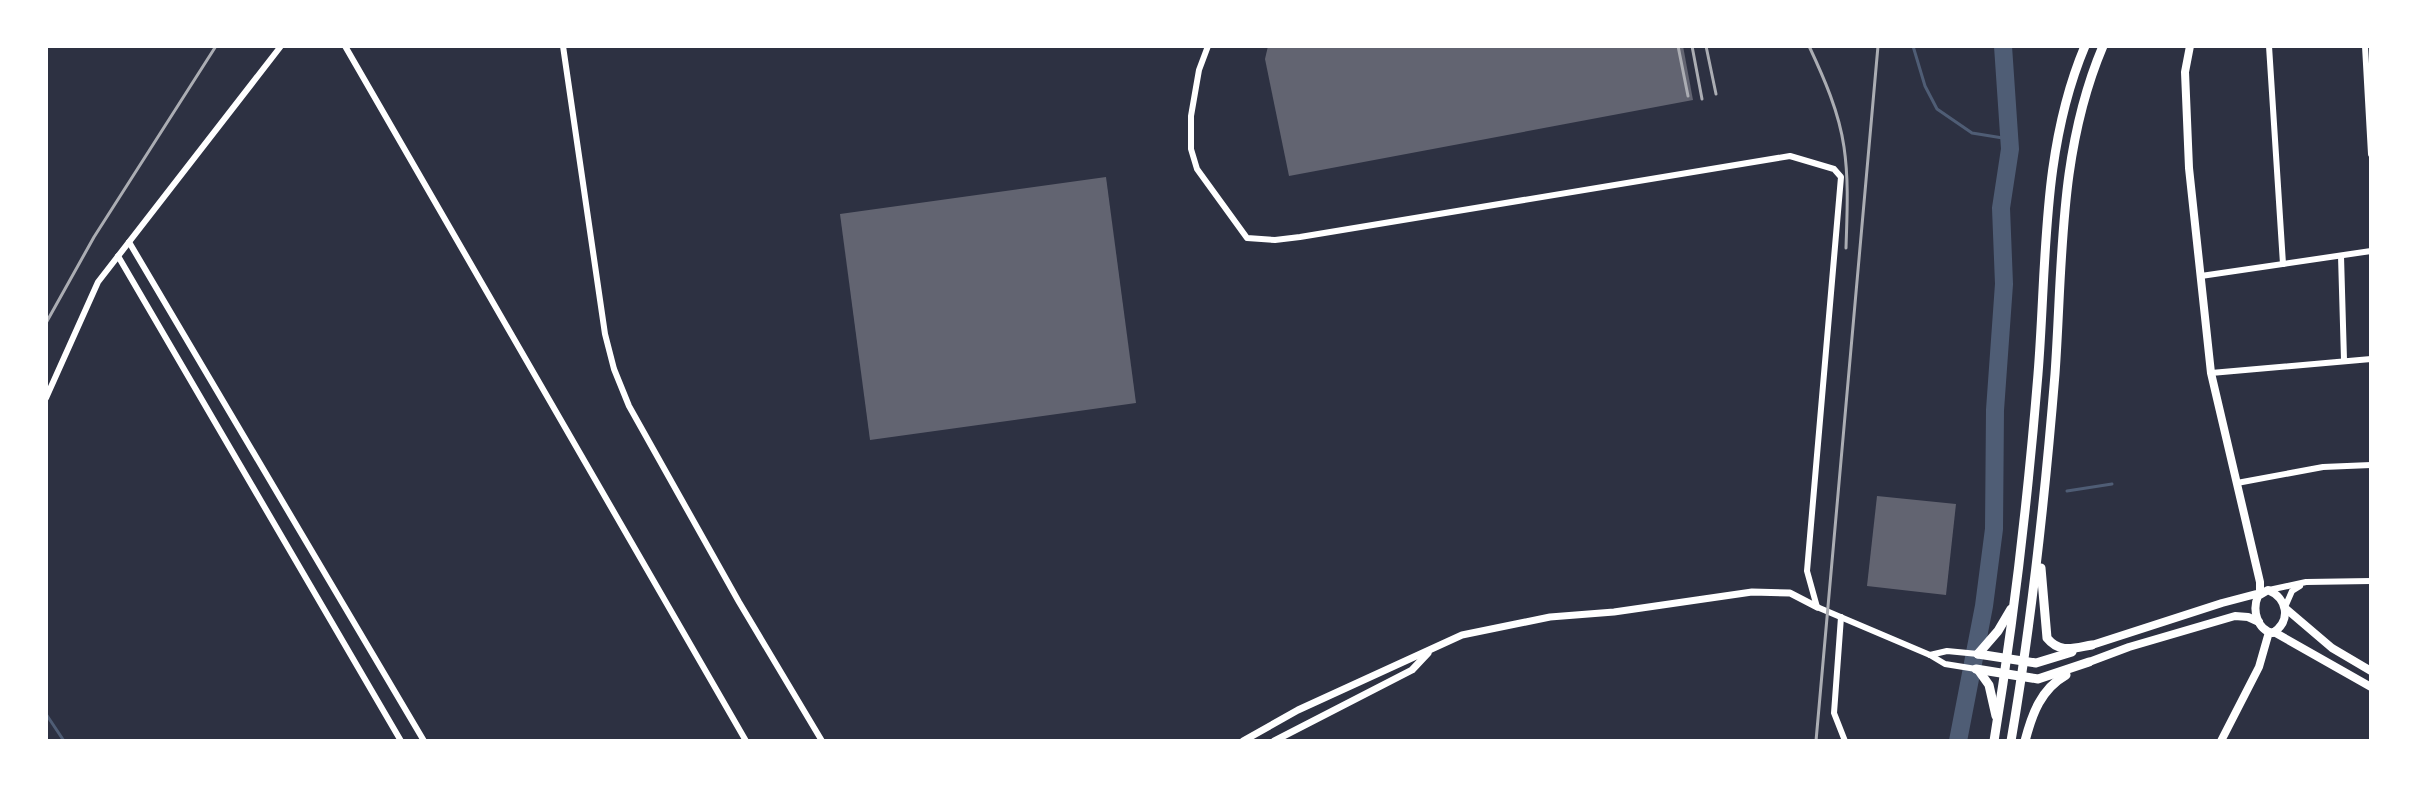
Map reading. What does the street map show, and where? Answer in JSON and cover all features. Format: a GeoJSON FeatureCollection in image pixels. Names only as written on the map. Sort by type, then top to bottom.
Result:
{"type":"FeatureCollection","features":[{"type":"Feature","properties":{"kind":"main road"},"geometry":{"type":"LineString","coordinates":[[1994,741],[2014,604],[2038,372],[2050,179],[2069,92],[2085,46]]}},
{"type":"Feature","properties":{"kind":"main road"},"geometry":{"type":"LineString","coordinates":[[2011,741],[2025,661],[2039,546],[2055,373],[2066,181],[2084,96],[2103,46]]}},
{"type":"Feature","properties":{"kind":"main road"},"geometry":{"type":"LineString","coordinates":[[2190,46],[2185,72],[2189,168],[2211,373],[2260,582],[2266,591],[2280,598],[2285,607],[2332,648],[2371,671]]}},
{"type":"Feature","properties":{"kind":"main road"},"geometry":{"type":"LineString","coordinates":[[2039,546],[2047,638],[2053,646],[2061,649],[2092,645]]}},
{"type":"Feature","properties":{"kind":"main road"},"geometry":{"type":"LineString","coordinates":[[1978,654],[2036,663],[2266,591]]}},
{"type":"Feature","properties":{"kind":"main road"},"geometry":{"type":"LineString","coordinates":[[2221,741],[2257,671],[2267,629],[2255,605],[2266,591]]}},
{"type":"Feature","properties":{"kind":"main road"},"geometry":{"type":"LineString","coordinates":[[1978,654],[1998,631],[2014,604]]}},
{"type":"Feature","properties":{"kind":"main road"},"geometry":{"type":"LineString","coordinates":[[2267,629],[2283,623],[2285,607]]}},
{"type":"Feature","properties":{"kind":"main road"},"geometry":{"type":"LineString","coordinates":[[1976,669],[2038,679],[2155,639],[2235,616],[2248,617],[2371,687]]}},
{"type":"Feature","properties":{"kind":"main road"},"geometry":{"type":"LineString","coordinates":[[2025,741],[2034,712],[2049,687],[2089,662]]}},
{"type":"Feature","properties":{"kind":"main road"},"geometry":{"type":"LineString","coordinates":[[1976,669],[1982,672],[1989,685],[1997,720]]}},
{"type":"Feature","properties":{"kind":"street"},"geometry":{"type":"LineString","coordinates":[[46,398],[98,282],[281,46]]}},
{"type":"Feature","properties":{"kind":"street"},"geometry":{"type":"LineString","coordinates":[[345,46],[746,741]]}},
{"type":"Feature","properties":{"kind":"street"},"geometry":{"type":"LineString","coordinates":[[563,46],[605,334],[614,369],[644,434],[746,615],[822,741]]}},
{"type":"Feature","properties":{"kind":"street"},"geometry":{"type":"LineString","coordinates":[[1208,46],[1199,70],[1191,116],[1191,149],[1197,169],[1247,238],[1275,240],[1300,237],[1790,156],[1834,169],[1841,177],[1807,571],[1817,607]]}},
{"type":"Feature","properties":{"kind":"street"},"geometry":{"type":"LineString","coordinates":[[2269,46],[2283,264]]}},
{"type":"Feature","properties":{"kind":"street"},"geometry":{"type":"LineString","coordinates":[[2365,46],[2371,154]]}},
{"type":"Feature","properties":{"kind":"street"},"geometry":{"type":"LineString","coordinates":[[129,242],[424,741]]}},
{"type":"Feature","properties":{"kind":"street"},"geometry":{"type":"LineString","coordinates":[[2201,276],[2371,251]]}},
{"type":"Feature","properties":{"kind":"street"},"geometry":{"type":"LineString","coordinates":[[118,256],[401,741]]}},
{"type":"Feature","properties":{"kind":"street"},"geometry":{"type":"LineString","coordinates":[[2341,256],[2344,360]]}},
{"type":"Feature","properties":{"kind":"street"},"geometry":{"type":"LineString","coordinates":[[2211,373],[2371,359]]}},
{"type":"Feature","properties":{"kind":"street"},"geometry":{"type":"LineString","coordinates":[[2237,483],[2323,467],[2371,465]]}},
{"type":"Feature","properties":{"kind":"street"},"geometry":{"type":"LineString","coordinates":[[2266,591],[2306,582],[2371,581]]}},
{"type":"Feature","properties":{"kind":"street"},"geometry":{"type":"LineString","coordinates":[[2285,607],[2292,591],[2306,582]]}},
{"type":"Feature","properties":{"kind":"street"},"geometry":{"type":"LineString","coordinates":[[1243,741],[1298,710],[1462,635],[1550,617],[1614,612],[1752,592],[1790,593],[1945,664],[1976,669]]}},
{"type":"Feature","properties":{"kind":"street"},"geometry":{"type":"LineString","coordinates":[[1841,617],[1834,713],[1845,741]]}},
{"type":"Feature","properties":{"kind":"street"},"geometry":{"type":"LineString","coordinates":[[1274,741],[1412,670],[1433,648]]}},
{"type":"Feature","properties":{"kind":"street"},"geometry":{"type":"LineString","coordinates":[[1930,655],[1947,651],[1978,654]]}},
{"type":"Feature","properties":{"kind":"building"},"geometry":{"type":"Polygon","coordinates":[[[1268,46],[1683,46],[1693,100],[1289,176],[1265,59],[1268,46]]]}},
{"type":"Feature","properties":{"kind":"building"},"geometry":{"type":"Polygon","coordinates":[[[1106,177],[1136,403],[870,440],[840,214],[1106,177]]]}},
{"type":"Feature","properties":{"kind":"building"},"geometry":{"type":"Polygon","coordinates":[[[1877,496],[1956,504],[1946,595],[1867,586],[1877,496]]]}},
{"type":"Feature","properties":{"kind":"waterway"},"geometry":{"type":"LineString","coordinates":[[1913,46],[1925,86],[1937,109],[1972,133],[2009,139]]}},
{"type":"Feature","properties":{"kind":"waterway"},"geometry":{"type":"LineString","coordinates":[[1958,741],[1984,606],[1994,529],[1995,410],[2004,284],[2001,208],[2010,149],[2003,46]]}},
{"type":"Feature","properties":{"kind":"waterway"},"geometry":{"type":"LineString","coordinates":[[2067,491],[2112,484]]}},
{"type":"Feature","properties":{"kind":"waterway"},"geometry":{"type":"LineString","coordinates":[[46,714],[64,741]]}},
{"type":"Feature","properties":{"kind":"railway"},"geometry":{"type":"LineString","coordinates":[[46,323],[94,237],[216,46]]}},
{"type":"Feature","properties":{"kind":"railway"},"geometry":{"type":"LineString","coordinates":[[1678,46],[1688,96]]}},
{"type":"Feature","properties":{"kind":"railway"},"geometry":{"type":"LineString","coordinates":[[1692,46],[1702,99]]}},
{"type":"Feature","properties":{"kind":"railway"},"geometry":{"type":"LineString","coordinates":[[1706,46],[1716,94]]}},
{"type":"Feature","properties":{"kind":"railway"},"geometry":{"type":"LineString","coordinates":[[1809,46],[1830,95],[1842,134],[1847,185],[1846,248]]}},
{"type":"Feature","properties":{"kind":"railway"},"geometry":{"type":"LineString","coordinates":[[1816,741],[1878,46]]}}]}
